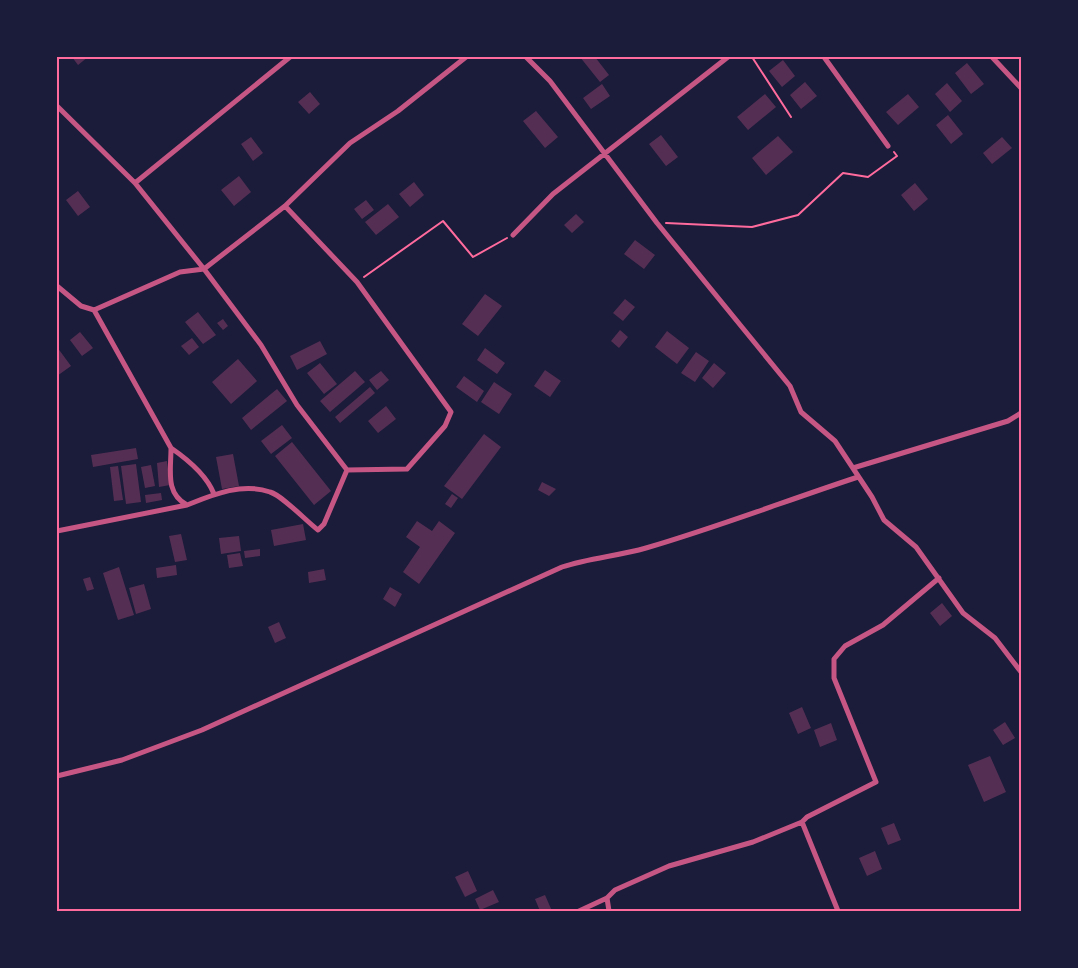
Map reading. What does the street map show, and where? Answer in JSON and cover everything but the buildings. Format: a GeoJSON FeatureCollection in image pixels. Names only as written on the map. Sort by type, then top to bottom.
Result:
{"type":"FeatureCollection","features":[{"type":"Feature","properties":{"kind":"street"},"geometry":{"type":"LineString","coordinates":[[135,183],[290,57]]}},
{"type":"Feature","properties":{"kind":"street"},"geometry":{"type":"LineString","coordinates":[[57,286],[81,306],[94,310],[180,272],[204,269],[285,206],[350,143],[398,111],[466,57]]}},
{"type":"Feature","properties":{"kind":"street"},"geometry":{"type":"LineString","coordinates":[[526,57],[550,81],[657,223],[790,386],[801,412],[808,420],[827,432],[853,468],[884,520],[907,537],[963,613],[995,638],[1021,672]]}},
{"type":"Feature","properties":{"kind":"street"},"geometry":{"type":"LineString","coordinates":[[513,235],[553,194],[728,57]]}},
{"type":"Feature","properties":{"kind":"street"},"geometry":{"type":"LineString","coordinates":[[824,57],[888,146]]}},
{"type":"Feature","properties":{"kind":"street"},"geometry":{"type":"LineString","coordinates":[[992,57],[1021,88]]}},
{"type":"Feature","properties":{"kind":"street"},"geometry":{"type":"LineString","coordinates":[[58,108],[135,183],[204,269],[261,345],[297,405],[347,470]]}},
{"type":"Feature","properties":{"kind":"street"},"geometry":{"type":"LineString","coordinates":[[285,206],[357,282],[451,412],[445,426],[407,469],[347,470]]}},
{"type":"Feature","properties":{"kind":"street"},"geometry":{"type":"LineString","coordinates":[[94,310],[171,448],[183,456],[211,485],[214,494]]}},
{"type":"Feature","properties":{"kind":"street"},"geometry":{"type":"LineString","coordinates":[[853,468],[1008,421],[1021,413]]}},
{"type":"Feature","properties":{"kind":"street"},"geometry":{"type":"LineString","coordinates":[[171,448],[170,486],[176,499],[187,506]]}},
{"type":"Feature","properties":{"kind":"street"},"geometry":{"type":"LineString","coordinates":[[57,531],[187,506],[214,494],[245,488],[271,492],[318,530],[324,524],[347,470]]}},
{"type":"Feature","properties":{"kind":"street"},"geometry":{"type":"LineString","coordinates":[[57,776],[122,760],[202,730],[578,561],[619,556],[663,543],[858,477]]}},
{"type":"Feature","properties":{"kind":"street"},"geometry":{"type":"LineString","coordinates":[[579,911],[607,898],[615,890],[669,866],[753,843],[802,822],[876,782],[834,678],[834,660],[845,646],[883,625],[939,578]]}},
{"type":"Feature","properties":{"kind":"street"},"geometry":{"type":"LineString","coordinates":[[802,822],[838,911]]}},
{"type":"Feature","properties":{"kind":"street"},"geometry":{"type":"LineString","coordinates":[[607,898],[609,911]]}},
{"type":"Feature","properties":{"kind":"path"},"geometry":{"type":"LineString","coordinates":[[752,57],[791,117]]}},
{"type":"Feature","properties":{"kind":"path"},"geometry":{"type":"LineString","coordinates":[[657,223],[752,226],[798,215],[843,173],[868,177],[897,156],[888,146]]}},
{"type":"Feature","properties":{"kind":"path"},"geometry":{"type":"LineString","coordinates":[[357,282],[443,221],[473,257],[513,235]]}}]}
